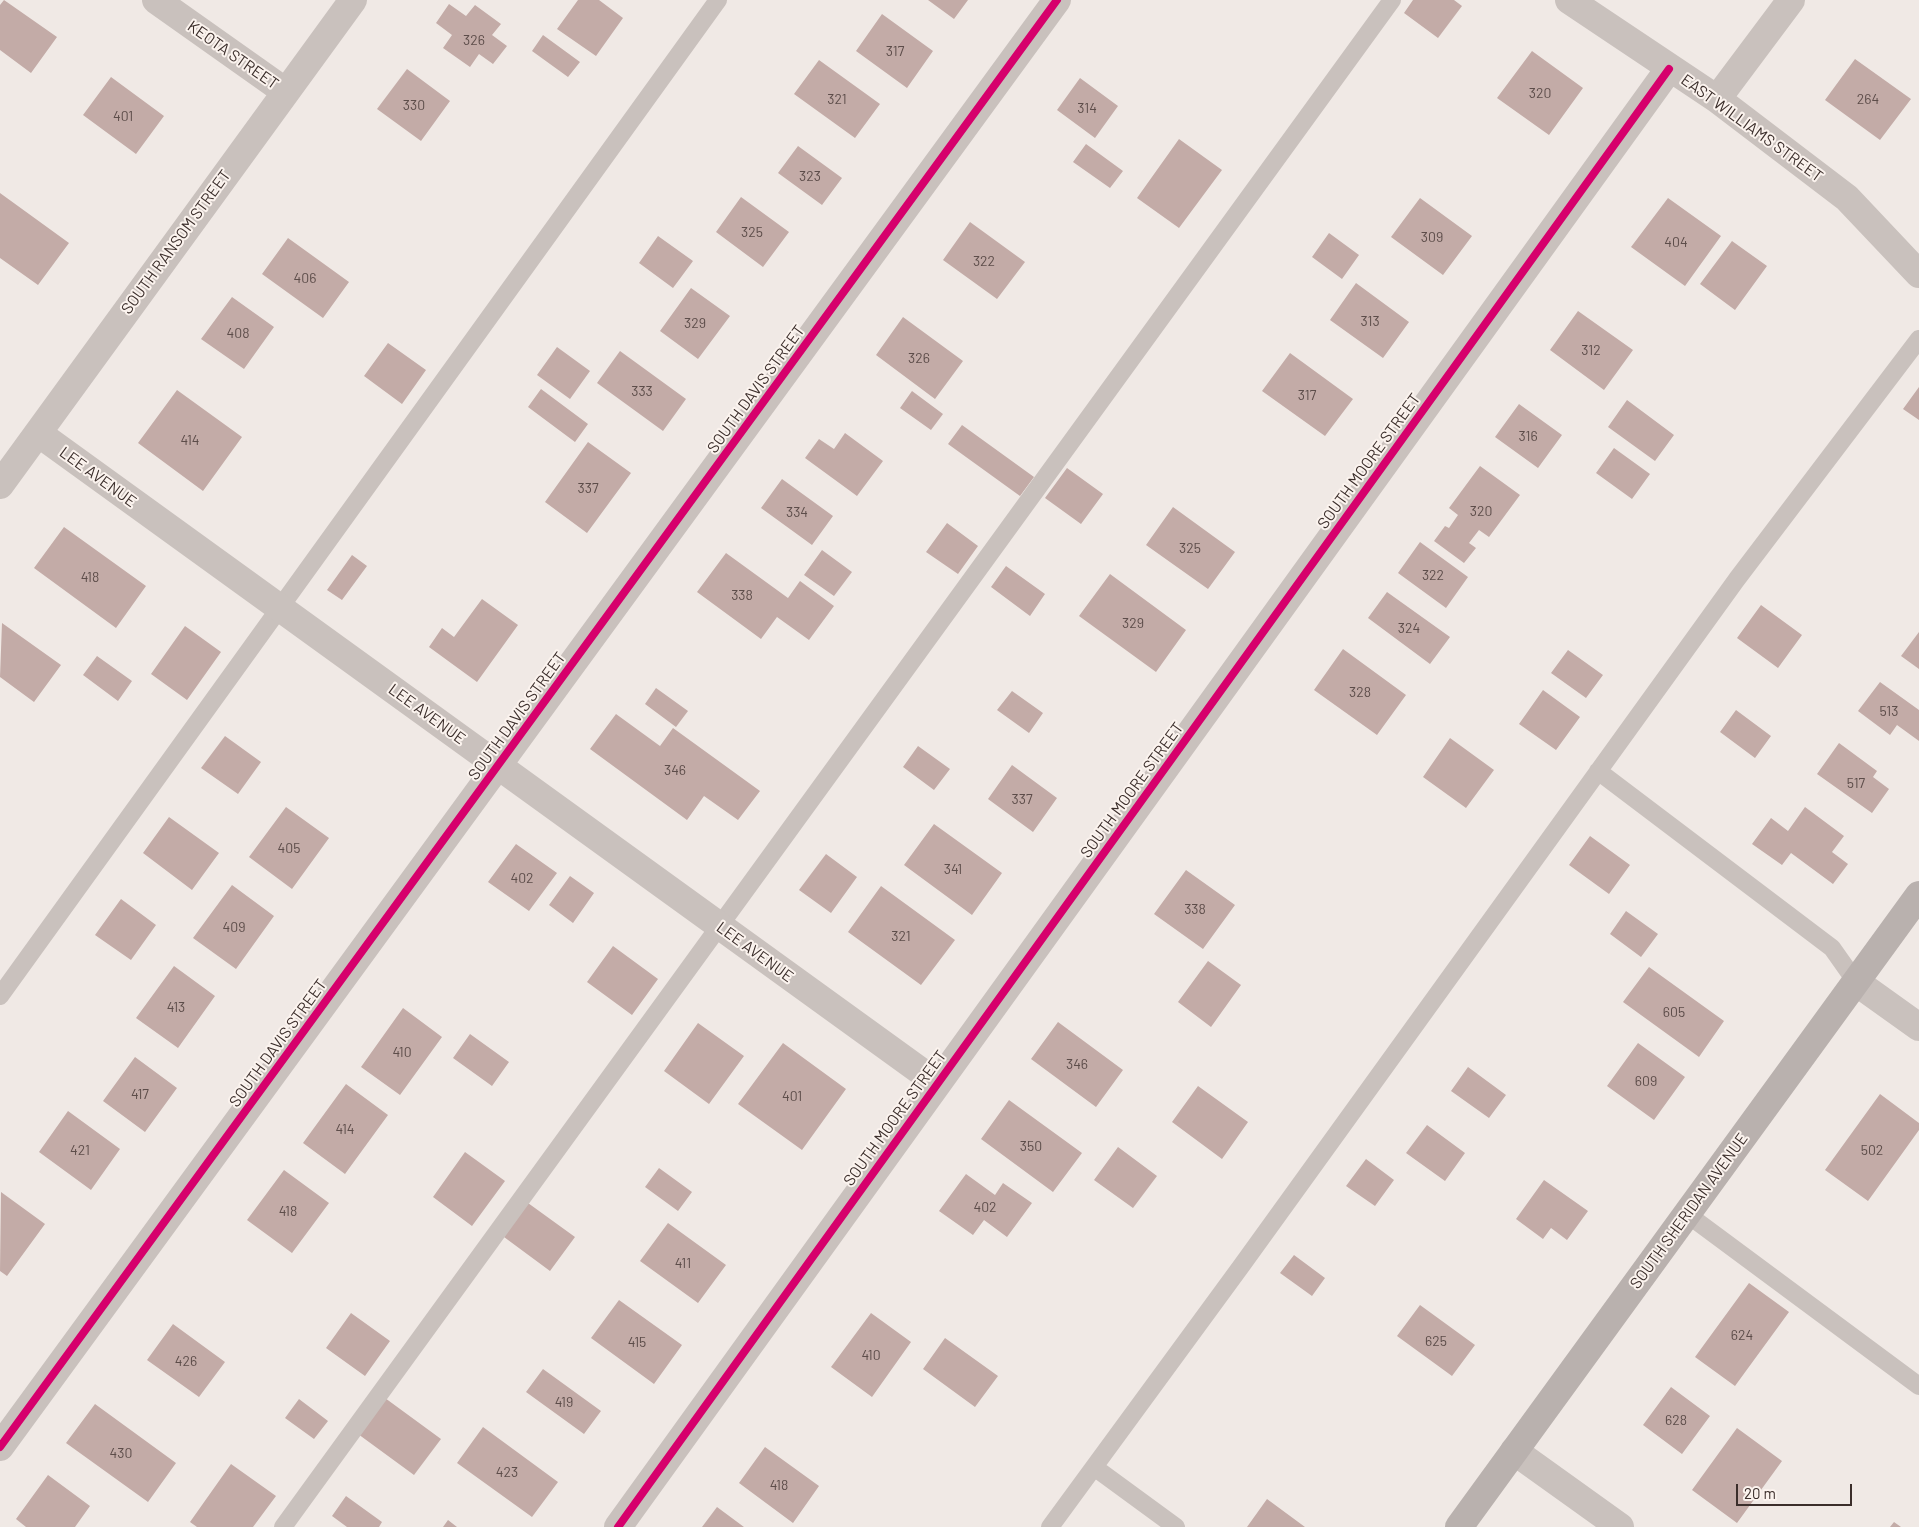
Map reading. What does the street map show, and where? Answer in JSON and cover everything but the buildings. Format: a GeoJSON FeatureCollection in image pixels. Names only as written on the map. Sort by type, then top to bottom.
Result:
{"type":"FeatureCollection","features":[{"type":"Feature","properties":{"kind":"street","name":"KEOTA STREET"},"geometry":{"type":"LineString","coordinates":[[156,0],[286,92]]}},
{"type":"Feature","properties":{"kind":"street","name":"SOUTH RANSOM STREET"},"geometry":{"type":"LineString","coordinates":[[0,485],[353,0]]}},
{"type":"Feature","properties":{"kind":"street","name":"SOUTH DAVIS STREET"},"geometry":{"type":"LineString","coordinates":[[0,1447],[1057,0]]}},
{"type":"Feature","properties":{"kind":"street","name":"EAST WILLIAMS STREET"},"geometry":{"type":"LineString","coordinates":[[1569,0],[1717,100],[1847,198],[1919,274]]}},
{"type":"Feature","properties":{"kind":"street"},"geometry":{"type":"LineString","coordinates":[[1717,100],[1790,0]]}},
{"type":"Feature","properties":{"kind":"street","name":"SOUTH MOORE STREET"},"geometry":{"type":"LineString","coordinates":[[618,1527],[1669,69]]}},
{"type":"Feature","properties":{"kind":"street","name":"LEE AVENUE"},"geometry":{"type":"LineString","coordinates":[[38,433],[937,1083]]}},
{"type":"Feature","properties":{"kind":"street","name":"SOUTH SHERIDAN AVENUE"},"geometry":{"type":"LineString","coordinates":[[1459,1527],[1919,896]]}},
{"type":"Feature","properties":{"kind":"street"},"geometry":{"type":"LineString","coordinates":[[1856,982],[1919,1027]]}},
{"type":"Feature","properties":{"kind":"street"},"geometry":{"type":"LineString","coordinates":[[1514,1451],[1620,1527]]}},
{"type":"Feature","properties":{"kind":"lane"},"geometry":{"type":"LineString","coordinates":[[0,996],[718,0]]}},
{"type":"Feature","properties":{"kind":"lane"},"geometry":{"type":"LineString","coordinates":[[283,1527],[1392,0]]}},
{"type":"Feature","properties":{"kind":"lane"},"geometry":{"type":"LineString","coordinates":[[1050,1527],[1737,579],[1919,339]]}},
{"type":"Feature","properties":{"kind":"lane"},"geometry":{"type":"LineString","coordinates":[[1598,771],[1832,948],[1856,982]]}},
{"type":"Feature","properties":{"kind":"lane"},"geometry":{"type":"LineString","coordinates":[[1687,1214],[1919,1386]]}},
{"type":"Feature","properties":{"kind":"lane"},"geometry":{"type":"LineString","coordinates":[[1094,1467],[1176,1527]]}},
{"type":"Feature","properties":{"kind":"cycle path"},"geometry":{"type":"LineString","coordinates":[[0,1447],[1057,0]]}},
{"type":"Feature","properties":{"kind":"cycle path"},"geometry":{"type":"LineString","coordinates":[[618,1527],[1669,69]]}}]}
